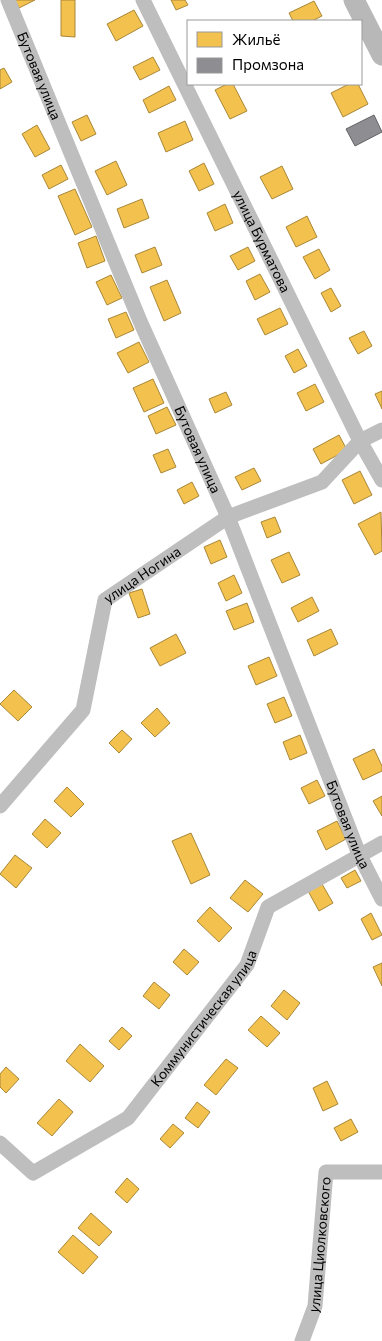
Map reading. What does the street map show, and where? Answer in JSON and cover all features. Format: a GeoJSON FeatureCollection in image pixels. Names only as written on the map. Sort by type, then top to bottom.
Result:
{"type":"FeatureCollection","features":[{"type":"Feature","properties":{"kind":"main road"},"geometry":{"type":"LineString","coordinates":[[354,0],[382,56]]}},
{"type":"Feature","properties":{"kind":"street","name":"Бутовая улица"},"geometry":{"type":"LineString","coordinates":[[8,0],[140,322],[228,517],[359,854],[382,900]]}},
{"type":"Feature","properties":{"kind":"street","name":"улица Бурматова"},"geometry":{"type":"LineString","coordinates":[[143,0],[360,441],[382,480]]}},
{"type":"Feature","properties":{"kind":"street","name":"улица Ногина"},"geometry":{"type":"LineString","coordinates":[[0,806],[83,710],[105,600],[228,517],[322,482],[360,441],[382,430]]}},
{"type":"Feature","properties":{"kind":"street","name":"Коммунистическая улица"},"geometry":{"type":"LineString","coordinates":[[0,1143],[33,1173],[128,1118],[247,965],[268,906],[382,843]]}},
{"type":"Feature","properties":{"kind":"street","name":"улица Циолковского"},"geometry":{"type":"LineString","coordinates":[[302,1341],[315,1306],[326,1172],[382,1172]]}},
{"type":"Feature","properties":{"kind":"building: Жильё"},"geometry":{"type":"Polygon","coordinates":[[[15,0],[35,0],[19,8],[15,0]]]}},
{"type":"Feature","properties":{"kind":"building: Жильё"},"geometry":{"type":"Polygon","coordinates":[[[61,0],[75,0],[75,37],[61,36],[61,0]]]}},
{"type":"Feature","properties":{"kind":"building: Жильё"},"geometry":{"type":"Polygon","coordinates":[[[171,0],[185,0],[188,5],[176,10],[171,0]]]}},
{"type":"Feature","properties":{"kind":"building: Жильё"},"geometry":{"type":"Polygon","coordinates":[[[314,1],[322,16],[314,20],[292,20],[289,13],[314,1]]]}},
{"type":"Feature","properties":{"kind":"building: Жильё"},"geometry":{"type":"Polygon","coordinates":[[[134,10],[143,26],[116,41],[107,24],[134,10]]]}},
{"type":"Feature","properties":{"kind":"building: Жильё"},"geometry":{"type":"Polygon","coordinates":[[[153,57],[160,70],[140,80],[133,67],[153,57]]]}},
{"type":"Feature","properties":{"kind":"building: Жильё"},"geometry":{"type":"Polygon","coordinates":[[[4,68],[12,82],[0,89],[0,70],[4,68]]]}},
{"type":"Feature","properties":{"kind":"building: Жильё"},"geometry":{"type":"Polygon","coordinates":[[[225,85],[234,85],[247,111],[230,119],[215,90],[225,85]]]}},
{"type":"Feature","properties":{"kind":"building: Жильё"},"geometry":{"type":"Polygon","coordinates":[[[347,85],[358,85],[368,104],[343,117],[331,93],[347,85]]]}},
{"type":"Feature","properties":{"kind":"building: Жильё"},"geometry":{"type":"Polygon","coordinates":[[[169,86],[176,100],[149,113],[143,100],[169,86]]]}},
{"type":"Feature","properties":{"kind":"building: Жильё"},"geometry":{"type":"Polygon","coordinates":[[[87,115],[96,134],[81,141],[72,122],[87,115]]]}},
{"type":"Feature","properties":{"kind":"building: Жильё"},"geometry":{"type":"Polygon","coordinates":[[[185,121],[193,140],[166,152],[158,133],[185,121]]]}},
{"type":"Feature","properties":{"kind":"building: Жильё"},"geometry":{"type":"Polygon","coordinates":[[[37,125],[50,149],[35,157],[22,134],[37,125]]]}},
{"type":"Feature","properties":{"kind":"building: Жильё"},"geometry":{"type":"Polygon","coordinates":[[[116,161],[127,185],[107,195],[95,171],[116,161]]]}},
{"type":"Feature","properties":{"kind":"building: Жильё"},"geometry":{"type":"Polygon","coordinates":[[[204,163],[214,184],[199,191],[189,171],[204,163]]]}},
{"type":"Feature","properties":{"kind":"building: Жильё"},"geometry":{"type":"Polygon","coordinates":[[[61,165],[68,179],[49,189],[42,175],[61,165]]]}},
{"type":"Feature","properties":{"kind":"building: Жильё"},"geometry":{"type":"Polygon","coordinates":[[[282,166],[293,189],[272,199],[260,177],[282,166]]]}},
{"type":"Feature","properties":{"kind":"building: Жильё"},"geometry":{"type":"Polygon","coordinates":[[[75,189],[92,227],[75,235],[58,196],[75,189]]]}},
{"type":"Feature","properties":{"kind":"building: Жильё"},"geometry":{"type":"Polygon","coordinates":[[[142,199],[149,218],[124,228],[117,209],[142,199]]]}},
{"type":"Feature","properties":{"kind":"building: Жильё"},"geometry":{"type":"Polygon","coordinates":[[[225,204],[233,223],[215,231],[207,213],[225,204]]]}},
{"type":"Feature","properties":{"kind":"building: Жильё"},"geometry":{"type":"Polygon","coordinates":[[[307,216],[317,237],[296,247],[286,227],[307,216]]]}},
{"type":"Feature","properties":{"kind":"building: Жильё"},"geometry":{"type":"Polygon","coordinates":[[[96,236],[105,261],[87,268],[78,243],[96,236]]]}},
{"type":"Feature","properties":{"kind":"building: Жильё"},"geometry":{"type":"Polygon","coordinates":[[[155,247],[162,265],[142,273],[135,255],[155,247]]]}},
{"type":"Feature","properties":{"kind":"building: Жильё"},"geometry":{"type":"Polygon","coordinates":[[[248,247],[255,261],[238,270],[230,256],[248,247]]]}},
{"type":"Feature","properties":{"kind":"building: Жильё"},"geometry":{"type":"Polygon","coordinates":[[[319,249],[330,270],[315,279],[303,257],[319,249]]]}},
{"type":"Feature","properties":{"kind":"building: Жильё"},"geometry":{"type":"Polygon","coordinates":[[[260,274],[270,292],[255,300],[246,281],[260,274]]]}},
{"type":"Feature","properties":{"kind":"building: Жильё"},"geometry":{"type":"Polygon","coordinates":[[[111,275],[122,298],[107,305],[96,282],[111,275]]]}},
{"type":"Feature","properties":{"kind":"building: Жильё"},"geometry":{"type":"Polygon","coordinates":[[[167,280],[181,313],[164,321],[150,287],[167,280]]]}},
{"type":"Feature","properties":{"kind":"building: Жильё"},"geometry":{"type":"Polygon","coordinates":[[[331,288],[341,306],[331,312],[321,293],[331,288]]]}},
{"type":"Feature","properties":{"kind":"building: Жильё"},"geometry":{"type":"Polygon","coordinates":[[[280,308],[288,324],[265,335],[257,319],[280,308]]]}},
{"type":"Feature","properties":{"kind":"building: Жильё"},"geometry":{"type":"Polygon","coordinates":[[[126,312],[134,330],[116,338],[108,319],[126,312]]]}},
{"type":"Feature","properties":{"kind":"building: Жильё"},"geometry":{"type":"Polygon","coordinates":[[[364,331],[372,346],[358,354],[349,338],[364,331]]]}},
{"type":"Feature","properties":{"kind":"building: Жильё"},"geometry":{"type":"Polygon","coordinates":[[[139,342],[149,362],[128,373],[117,353],[139,342]]]}},
{"type":"Feature","properties":{"kind":"building: Жильё"},"geometry":{"type":"Polygon","coordinates":[[[298,349],[307,366],[294,373],[285,356],[298,349]]]}},
{"type":"Feature","properties":{"kind":"building: Жильё"},"geometry":{"type":"Polygon","coordinates":[[[153,379],[164,403],[144,412],[133,388],[153,379]]]}},
{"type":"Feature","properties":{"kind":"building: Жильё"},"geometry":{"type":"Polygon","coordinates":[[[315,384],[324,402],[306,411],[297,393],[315,384]]]}},
{"type":"Feature","properties":{"kind":"building: Жильё"},"geometry":{"type":"Polygon","coordinates":[[[382,391],[382,409],[375,394],[382,391]]]}},
{"type":"Feature","properties":{"kind":"building: Жильё"},"geometry":{"type":"Polygon","coordinates":[[[226,392],[232,405],[215,413],[209,399],[226,392]]]}},
{"type":"Feature","properties":{"kind":"building: Жильё"},"geometry":{"type":"Polygon","coordinates":[[[167,407],[176,425],[156,434],[148,416],[167,407]]]}},
{"type":"Feature","properties":{"kind":"building: Жильё"},"geometry":{"type":"Polygon","coordinates":[[[339,435],[347,450],[321,464],[313,449],[339,435]]]}},
{"type":"Feature","properties":{"kind":"building: Жильё"},"geometry":{"type":"Polygon","coordinates":[[[168,449],[176,467],[161,473],[153,455],[168,449]]]}},
{"type":"Feature","properties":{"kind":"building: Жильё"},"geometry":{"type":"Polygon","coordinates":[[[254,468],[261,481],[242,490],[235,477],[254,468]]]}},
{"type":"Feature","properties":{"kind":"building: Жильё"},"geometry":{"type":"Polygon","coordinates":[[[360,471],[372,495],[354,504],[342,480],[360,471]]]}},
{"type":"Feature","properties":{"kind":"building: Жильё"},"geometry":{"type":"Polygon","coordinates":[[[192,482],[199,496],[184,504],[177,490],[192,482]]]}},
{"type":"Feature","properties":{"kind":"building: Жильё"},"geometry":{"type":"Polygon","coordinates":[[[381,512],[382,551],[375,555],[358,524],[381,512]]]}},
{"type":"Feature","properties":{"kind":"building: Жильё"},"geometry":{"type":"Polygon","coordinates":[[[275,517],[281,532],[267,538],[261,522],[275,517]]]}},
{"type":"Feature","properties":{"kind":"building: Жильё"},"geometry":{"type":"Polygon","coordinates":[[[220,540],[227,557],[211,564],[204,547],[220,540]]]}},
{"type":"Feature","properties":{"kind":"building: Жильё"},"geometry":{"type":"Polygon","coordinates":[[[289,552],[300,575],[282,583],[271,560],[289,552]]]}},
{"type":"Feature","properties":{"kind":"building: Жильё"},"geometry":{"type":"Polygon","coordinates":[[[234,575],[242,593],[226,601],[218,583],[234,575]]]}},
{"type":"Feature","properties":{"kind":"building: Жильё"},"geometry":{"type":"Polygon","coordinates":[[[142,589],[150,614],[138,618],[129,593],[142,589]]]}},
{"type":"Feature","properties":{"kind":"building: Жильё"},"geometry":{"type":"Polygon","coordinates":[[[312,597],[319,611],[298,622],[291,608],[312,597]]]}},
{"type":"Feature","properties":{"kind":"building: Жильё"},"geometry":{"type":"Polygon","coordinates":[[[247,603],[254,622],[234,630],[226,611],[247,603]]]}},
{"type":"Feature","properties":{"kind":"building: Жильё"},"geometry":{"type":"Polygon","coordinates":[[[331,629],[338,644],[314,656],[307,640],[331,629]]]}},
{"type":"Feature","properties":{"kind":"building: Жильё"},"geometry":{"type":"Polygon","coordinates":[[[176,634],[186,653],[160,666],[150,648],[176,634]]]}},
{"type":"Feature","properties":{"kind":"building: Жильё"},"geometry":{"type":"Polygon","coordinates":[[[269,657],[277,676],[256,685],[248,666],[269,657]]]}},
{"type":"Feature","properties":{"kind":"building: Жильё"},"geometry":{"type":"Polygon","coordinates":[[[14,690],[32,707],[18,721],[0,704],[14,690]]]}},
{"type":"Feature","properties":{"kind":"building: Жильё"},"geometry":{"type":"Polygon","coordinates":[[[284,697],[292,716],[275,723],[267,704],[284,697]]]}},
{"type":"Feature","properties":{"kind":"building: Жильё"},"geometry":{"type":"Polygon","coordinates":[[[157,708],[170,723],[155,737],[141,723],[157,708]]]}},
{"type":"Feature","properties":{"kind":"building: Жильё"},"geometry":{"type":"Polygon","coordinates":[[[122,730],[132,739],[119,753],[109,743],[122,730]]]}},
{"type":"Feature","properties":{"kind":"building: Жильё"},"geometry":{"type":"Polygon","coordinates":[[[300,735],[307,753],[290,760],[283,742],[300,735]]]}},
{"type":"Feature","properties":{"kind":"building: Жильё"},"geometry":{"type":"Polygon","coordinates":[[[374,749],[382,766],[382,771],[363,780],[353,759],[374,749]]]}},
{"type":"Feature","properties":{"kind":"building: Жильё"},"geometry":{"type":"Polygon","coordinates":[[[317,780],[325,796],[309,804],[301,788],[317,780]]]}},
{"type":"Feature","properties":{"kind":"building: Жильё"},"geometry":{"type":"Polygon","coordinates":[[[67,787],[84,804],[71,817],[54,801],[67,787]]]}},
{"type":"Feature","properties":{"kind":"building: Жильё"},"geometry":{"type":"Polygon","coordinates":[[[382,796],[382,816],[373,801],[382,796]]]}},
{"type":"Feature","properties":{"kind":"building: Жильё"},"geometry":{"type":"Polygon","coordinates":[[[45,819],[61,833],[47,848],[32,834],[45,819]]]}},
{"type":"Feature","properties":{"kind":"building: Жильё"},"geometry":{"type":"Polygon","coordinates":[[[337,821],[346,839],[326,850],[317,831],[337,821]]]}},
{"type":"Feature","properties":{"kind":"building: Жильё"},"geometry":{"type":"Polygon","coordinates":[[[191,833],[210,875],[191,884],[172,841],[191,833]]]}},
{"type":"Feature","properties":{"kind":"building: Жильё"},"geometry":{"type":"Polygon","coordinates":[[[15,855],[32,868],[16,888],[0,874],[15,855]]]}},
{"type":"Feature","properties":{"kind":"building: Жильё"},"geometry":{"type":"Polygon","coordinates":[[[355,870],[361,881],[347,888],[341,878],[355,870]]]}},
{"type":"Feature","properties":{"kind":"building: Жильё"},"geometry":{"type":"Polygon","coordinates":[[[245,880],[263,894],[248,912],[230,898],[245,880]]]}},
{"type":"Feature","properties":{"kind":"building: Жильё"},"geometry":{"type":"Polygon","coordinates":[[[322,884],[333,903],[319,911],[308,891],[322,884]]]}},
{"type":"Feature","properties":{"kind":"building: Жильё"},"geometry":{"type":"Polygon","coordinates":[[[210,907],[232,928],[219,942],[197,921],[210,907]]]}},
{"type":"Feature","properties":{"kind":"building: Жильё"},"geometry":{"type":"Polygon","coordinates":[[[371,913],[382,935],[372,940],[361,919],[371,913]]]}},
{"type":"Feature","properties":{"kind":"building: Жильё"},"geometry":{"type":"Polygon","coordinates":[[[184,949],[199,962],[187,975],[173,962],[184,949]]]}},
{"type":"Feature","properties":{"kind":"building: Жильё"},"geometry":{"type":"Polygon","coordinates":[[[382,963],[382,986],[373,967],[382,963]]]}},
{"type":"Feature","properties":{"kind":"building: Жильё"},"geometry":{"type":"Polygon","coordinates":[[[154,982],[170,995],[159,1009],[143,996],[154,982]]]}},
{"type":"Feature","properties":{"kind":"building: Жильё"},"geometry":{"type":"Polygon","coordinates":[[[284,990],[300,1003],[287,1020],[271,1006],[284,990]]]}},
{"type":"Feature","properties":{"kind":"building: Жильё"},"geometry":{"type":"Polygon","coordinates":[[[261,1016],[280,1033],[267,1047],[248,1030],[261,1016]]]}},
{"type":"Feature","properties":{"kind":"building: Жильё"},"geometry":{"type":"Polygon","coordinates":[[[122,1027],[132,1036],[119,1050],[109,1041],[122,1027]]]}},
{"type":"Feature","properties":{"kind":"building: Жильё"},"geometry":{"type":"Polygon","coordinates":[[[80,1044],[104,1066],[90,1082],[66,1061],[80,1044]]]}},
{"type":"Feature","properties":{"kind":"building: Жильё"},"geometry":{"type":"Polygon","coordinates":[[[226,1059],[238,1068],[216,1095],[204,1085],[226,1059]]]}},
{"type":"Feature","properties":{"kind":"building: Жильё"},"geometry":{"type":"Polygon","coordinates":[[[6,1067],[19,1079],[6,1093],[0,1087],[0,1074],[6,1067]]]}},
{"type":"Feature","properties":{"kind":"building: Жильё"},"geometry":{"type":"Polygon","coordinates":[[[327,1081],[338,1104],[323,1111],[313,1088],[327,1081]]]}},
{"type":"Feature","properties":{"kind":"building: Жильё"},"geometry":{"type":"Polygon","coordinates":[[[59,1099],[73,1112],[52,1136],[37,1123],[59,1099]]]}},
{"type":"Feature","properties":{"kind":"building: Жильё"},"geometry":{"type":"Polygon","coordinates":[[[197,1102],[210,1112],[198,1128],[185,1118],[197,1102]]]}},
{"type":"Feature","properties":{"kind":"building: Жильё"},"geometry":{"type":"Polygon","coordinates":[[[351,1119],[358,1132],[341,1141],[334,1128],[351,1119]]]}},
{"type":"Feature","properties":{"kind":"building: Жильё"},"geometry":{"type":"Polygon","coordinates":[[[173,1124],[184,1133],[170,1148],[160,1139],[173,1124]]]}},
{"type":"Feature","properties":{"kind":"building: Жильё"},"geometry":{"type":"Polygon","coordinates":[[[127,1178],[139,1189],[127,1203],[115,1192],[127,1178]]]}},
{"type":"Feature","properties":{"kind":"building: Жильё"},"geometry":{"type":"Polygon","coordinates":[[[91,1213],[112,1232],[99,1246],[78,1228],[91,1213]]]}},
{"type":"Feature","properties":{"kind":"building: Жильё"},"geometry":{"type":"Polygon","coordinates":[[[73,1235],[98,1257],[83,1274],[58,1252],[73,1235]]]}},
{"type":"Feature","properties":{"kind":"building: Промзона"},"geometry":{"type":"Polygon","coordinates":[[[374,115],[382,132],[355,146],[346,129],[374,115]]]}}]}
